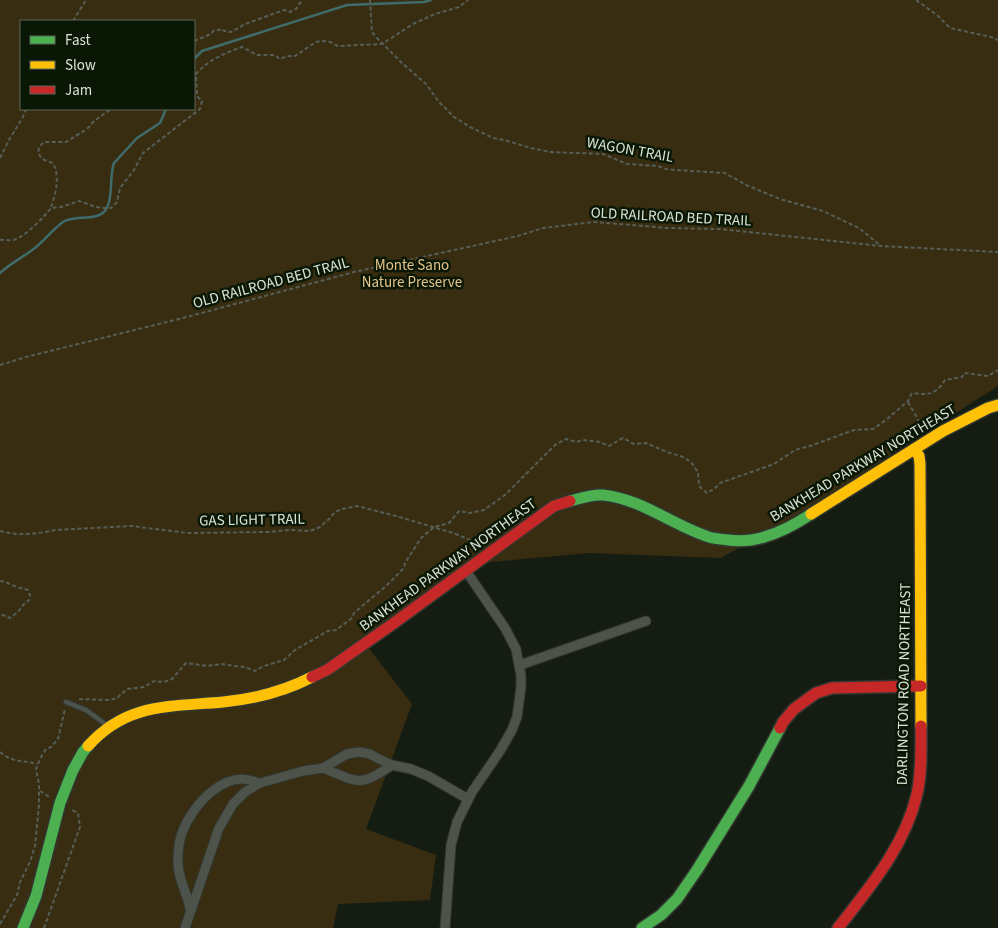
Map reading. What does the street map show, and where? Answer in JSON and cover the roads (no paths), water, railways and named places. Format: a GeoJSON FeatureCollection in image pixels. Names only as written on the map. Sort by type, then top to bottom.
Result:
{"type":"FeatureCollection","features":[{"type":"Feature","properties":{"kind":"street","name":"BANKHEAD PARKWAY NORTHEAST"},"geometry":{"type":"LineString","coordinates":[[23,928],[36,896],[60,803],[73,770],[83,752],[97,736],[132,714],[150,708],[252,698],[297,684],[327,670],[554,506],[587,496],[602,495],[634,502],[683,528],[708,537],[752,540],[775,533],[800,521],[943,431],[993,407],[998,398]]}},
{"type":"Feature","properties":{"kind":"street","name":"DARLINGTON ROAD NORTHEAST"},"geometry":{"type":"LineString","coordinates":[[838,928],[880,873],[901,835],[912,811],[917,793],[920,752],[920,464],[917,447]]}},
{"type":"Feature","properties":{"kind":"street"},"geometry":{"type":"LineString","coordinates":[[446,928],[451,845],[457,822],[472,792],[500,751],[517,717],[521,687],[520,665],[516,649],[505,628],[466,571]]}},
{"type":"Feature","properties":{"kind":"street"},"geometry":{"type":"LineString","coordinates":[[520,665],[646,621]]}},
{"type":"Feature","properties":{"kind":"street"},"geometry":{"type":"LineString","coordinates":[[642,928],[661,915],[672,904],[697,870],[749,786],[779,729],[789,715],[804,701],[816,693],[832,688],[920,686]]}},
{"type":"Feature","properties":{"kind":"street"},"geometry":{"type":"LineString","coordinates":[[185,928],[219,828],[233,804],[245,792],[258,784],[278,777],[323,768],[347,754],[359,752],[370,754],[392,765],[411,769],[428,776],[468,799]]}},
{"type":"Feature","properties":{"kind":"street"},"geometry":{"type":"LineString","coordinates":[[323,768],[350,780],[362,781],[379,774],[392,765]]}},
{"type":"Feature","properties":{"kind":"street"},"geometry":{"type":"LineString","coordinates":[[191,910],[180,877],[178,863],[178,848],[186,822],[208,794],[227,782],[247,780],[258,784]]}},
{"type":"Feature","properties":{"kind":"lane"},"geometry":{"type":"LineString","coordinates":[[66,702],[86,710],[109,727]]}},
{"type":"Feature","properties":{"kind":"waterway"},"geometry":{"type":"LineString","coordinates":[[195,58],[202,51],[347,5],[424,2],[431,0]]}},
{"type":"Feature","properties":{"kind":"waterway"},"geometry":{"type":"LineString","coordinates":[[0,273],[35,248],[63,222],[100,215],[104,212],[109,202],[114,163],[137,138],[160,123],[166,110]]}},
{"type":"Feature","properties":{"kind":"park label","name":"Monte Sano Nature Preserve"},"geometry":{"type":"Point","coordinates":[412,274]}}]}
